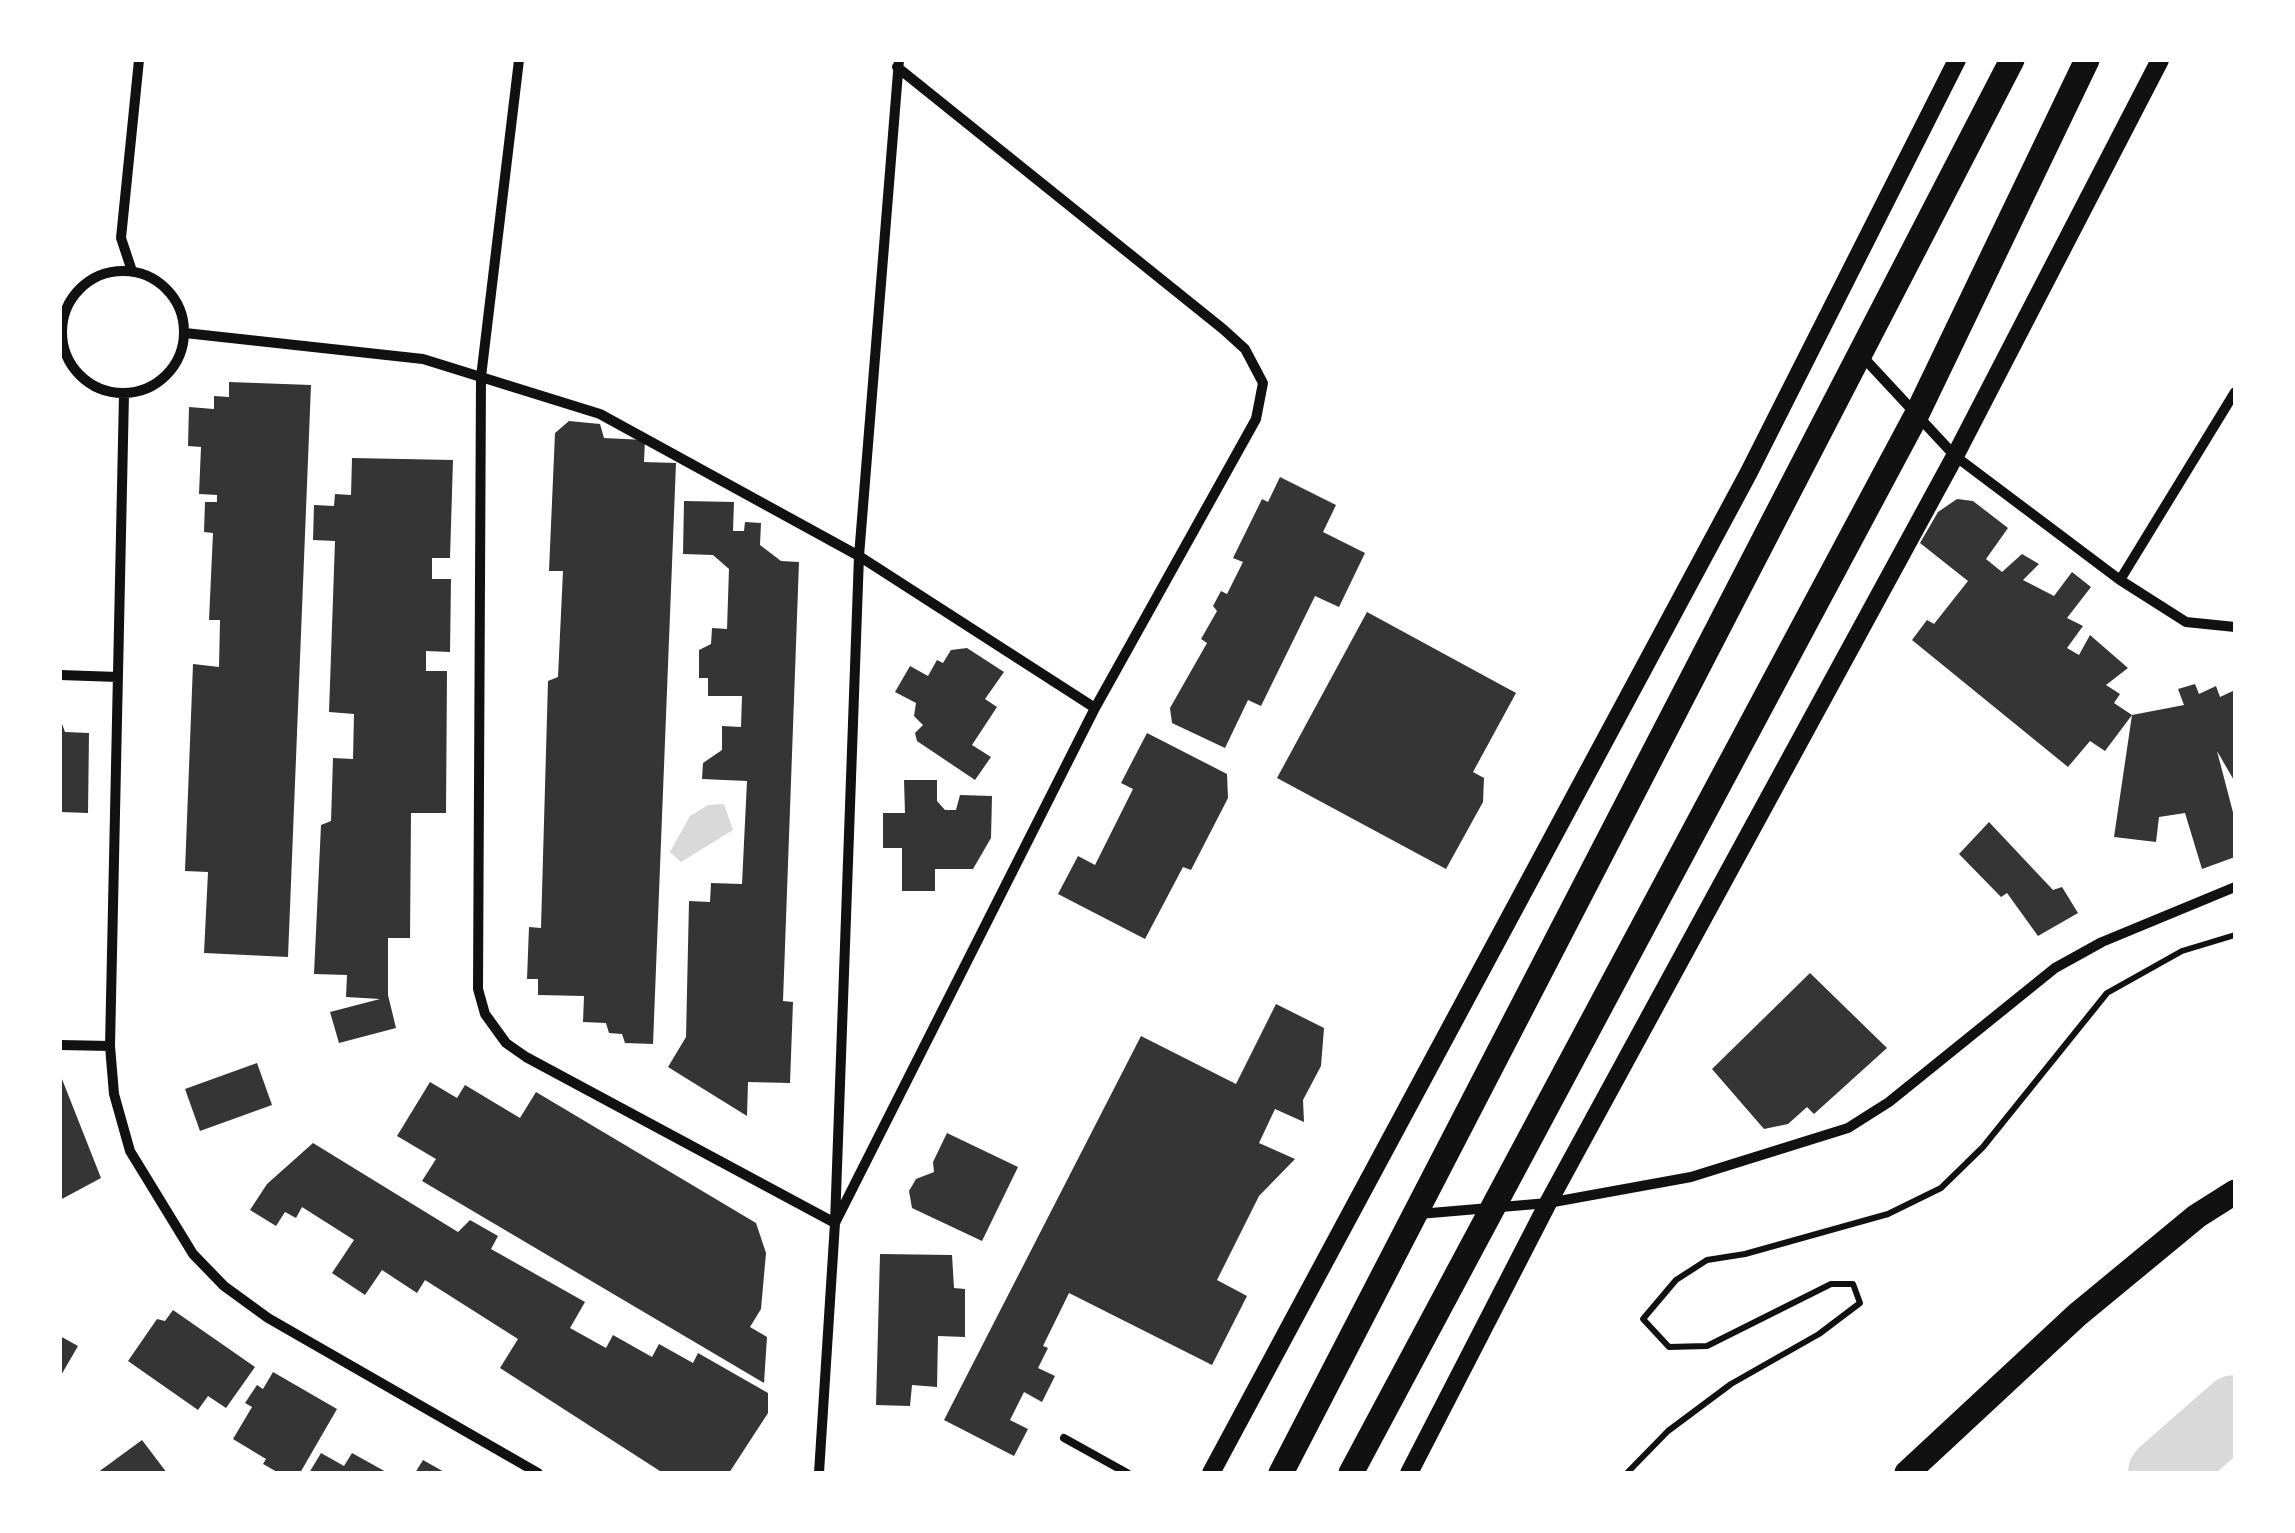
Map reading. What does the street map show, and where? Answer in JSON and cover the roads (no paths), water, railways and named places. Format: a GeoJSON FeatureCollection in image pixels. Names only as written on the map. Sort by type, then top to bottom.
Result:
{"type":"FeatureCollection","features":[{"type":"Feature","properties":{"kind":"main road"},"geometry":{"type":"LineString","coordinates":[[1281,1473],[2012,60]]}},
{"type":"Feature","properties":{"kind":"main road"},"geometry":{"type":"LineString","coordinates":[[1351,1473],[1916,416],[2087,60]]}},
{"type":"Feature","properties":{"kind":"main road"},"geometry":{"type":"LineString","coordinates":[[1907,1473],[2077,1315],[2197,1216],[2235,1192]]}},
{"type":"Feature","properties":{"kind":"street"},"geometry":{"type":"LineString","coordinates":[[132,270],[121,238],[139,60]]}},
{"type":"Feature","properties":{"kind":"street"},"geometry":{"type":"LineString","coordinates":[[519,60],[481,377],[477,961],[485,1014],[506,1043],[526,1057],[835,1224]]}},
{"type":"Feature","properties":{"kind":"street"},"geometry":{"type":"LineString","coordinates":[[1211,1473],[1748,474],[1957,60]]}},
{"type":"Feature","properties":{"kind":"street"},"geometry":{"type":"LineString","coordinates":[[1409,1473],[1548,1203],[1955,456],[2160,60]]}},
{"type":"Feature","properties":{"kind":"street"},"geometry":{"type":"LineString","coordinates":[[835,1224],[1095,708],[1256,419],[1262,383],[1245,349],[1223,329],[898,64]]}},
{"type":"Feature","properties":{"kind":"street"},"geometry":{"type":"LineString","coordinates":[[819,1473],[835,1224],[859,556],[898,64]]}},
{"type":"Feature","properties":{"kind":"street"},"geometry":{"type":"LineString","coordinates":[[112,270],[132,270],[164,286],[183,316],[185,334],[182,352],[160,382],[124,394],[104,390],[78,373],[62,346],[61,325],[77,290],[112,270]]}},
{"type":"Feature","properties":{"kind":"street"},"geometry":{"type":"LineString","coordinates":[[185,334],[423,359],[600,414],[859,556],[1095,708]]}},
{"type":"Feature","properties":{"kind":"street"},"geometry":{"type":"LineString","coordinates":[[1862,356],[1955,456],[2120,580],[2186,622],[2235,627]]}},
{"type":"Feature","properties":{"kind":"street"},"geometry":{"type":"LineString","coordinates":[[2120,580],[2235,392]]}},
{"type":"Feature","properties":{"kind":"street"},"geometry":{"type":"LineString","coordinates":[[124,394],[110,1046],[114,1094],[130,1152],[193,1254],[224,1286],[268,1318],[538,1473]]}},
{"type":"Feature","properties":{"kind":"street"},"geometry":{"type":"LineString","coordinates":[[60,675],[118,678]]}},
{"type":"Feature","properties":{"kind":"street"},"geometry":{"type":"LineString","coordinates":[[1418,1214],[1548,1203],[1691,1177],[1848,1128],[1889,1102],[2055,968],[2102,942],[2235,887]]}},
{"type":"Feature","properties":{"kind":"street"},"geometry":{"type":"LineString","coordinates":[[60,1045],[110,1046]]}},
{"type":"Feature","properties":{"kind":"lane"},"geometry":{"type":"LineString","coordinates":[[1064,1438],[1127,1473]]}},
{"type":"Feature","properties":{"kind":"waterway"},"geometry":{"type":"LineString","coordinates":[[2163,1473],[2235,1410]]}}]}
